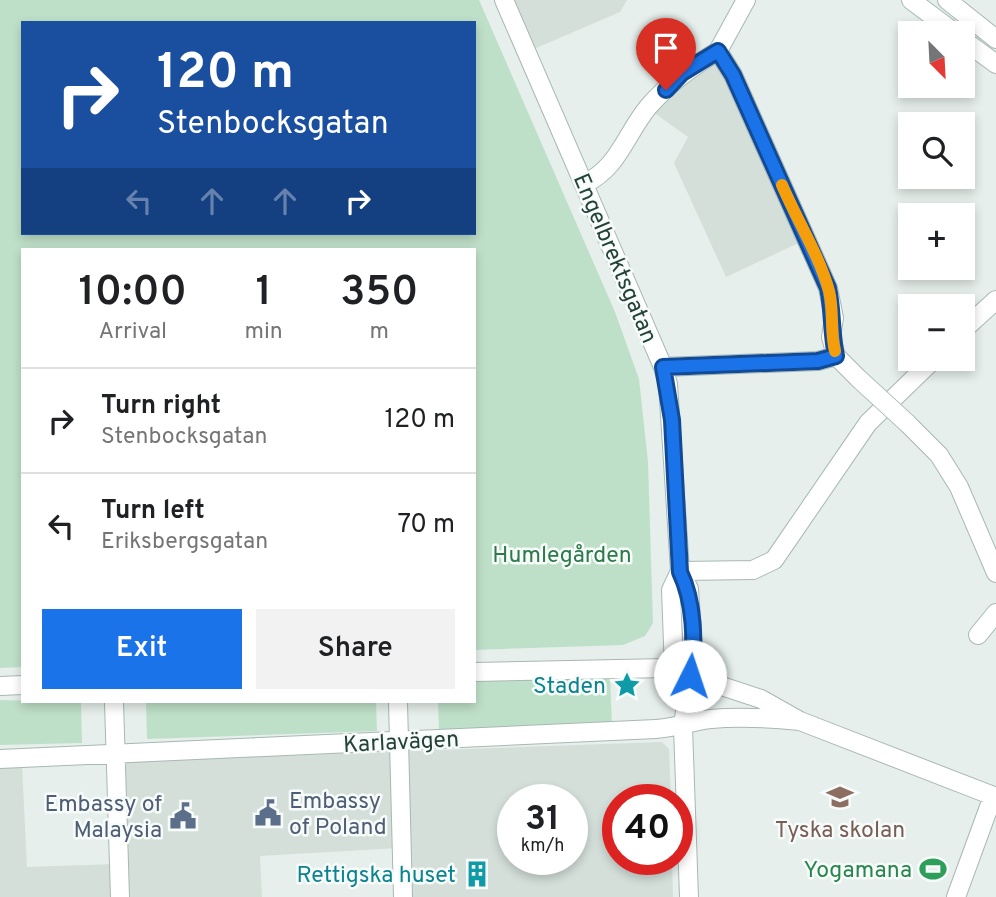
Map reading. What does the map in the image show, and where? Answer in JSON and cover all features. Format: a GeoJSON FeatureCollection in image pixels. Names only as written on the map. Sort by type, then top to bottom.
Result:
{"type":"FeatureCollection","features":[{"type":"Feature","properties":{"kind":"street","name":"Engelbrektsgatan"},"geometry":{"type":"LineString","coordinates":[[504,0],[663,367],[672,420],[680,572],[671,590],[682,673],[689,897]]}},
{"type":"Feature","properties":{"kind":"street"},"geometry":{"type":"LineString","coordinates":[[584,184],[603,176],[649,106],[682,73],[718,51],[746,0]]}},
{"type":"Feature","properties":{"kind":"street"},"geometry":{"type":"LineString","coordinates":[[911,0],[939,21]]}},
{"type":"Feature","properties":{"kind":"street"},"geometry":{"type":"LineString","coordinates":[[947,0],[996,39]]}},
{"type":"Feature","properties":{"kind":"street"},"geometry":{"type":"LineString","coordinates":[[975,49],[996,64]]}},
{"type":"Feature","properties":{"kind":"street"},"geometry":{"type":"LineString","coordinates":[[718,51],[733,75],[828,288],[834,318],[831,337],[836,356],[939,455],[959,488],[996,573]]}},
{"type":"Feature","properties":{"kind":"street"},"geometry":{"type":"LineString","coordinates":[[975,319],[996,300]]}},
{"type":"Feature","properties":{"kind":"street"},"geometry":{"type":"LineString","coordinates":[[663,367],[818,361],[836,356]]}},
{"type":"Feature","properties":{"kind":"street"},"geometry":{"type":"LineString","coordinates":[[680,572],[752,570],[774,560],[868,423],[922,371]]}},
{"type":"Feature","properties":{"kind":"street"},"geometry":{"type":"LineString","coordinates":[[978,635],[996,613]]}},
{"type":"Feature","properties":{"kind":"street","name":"Karlavägen"},"geometry":{"type":"LineString","coordinates":[[476,672],[659,667],[761,699],[800,721],[995,796]]}},
{"type":"Feature","properties":{"kind":"street"},"geometry":{"type":"LineString","coordinates":[[0,686],[21,685]]}},
{"type":"Feature","properties":{"kind":"street"},"geometry":{"type":"LineString","coordinates":[[114,703],[120,897]]}},
{"type":"Feature","properties":{"kind":"street"},"geometry":{"type":"LineString","coordinates":[[398,703],[404,897]]}},
{"type":"Feature","properties":{"kind":"street","name":"Karlavägen"},"geometry":{"type":"LineString","coordinates":[[0,758],[682,727],[702,720],[748,717],[800,721]]}},
{"type":"Feature","properties":{"kind":"street"},"geometry":{"type":"LineString","coordinates":[[956,897],[995,796]]}},
{"type":"Feature","properties":{"kind":"shaded area"},"geometry":{"type":"Polygon","coordinates":[[[514,0],[627,0],[620,12],[534,49],[514,0]]]}},
{"type":"Feature","properties":{"kind":"shaded area"},"geometry":{"type":"Polygon","coordinates":[[[716,50],[805,240],[726,277],[674,163],[688,137],[646,107],[716,50]]]}},
{"type":"Feature","properties":{"kind":"shaded area"},"geometry":{"type":"Polygon","coordinates":[[[662,742],[669,749],[670,784],[602,784],[602,875],[672,875],[673,897],[401,897],[399,848],[260,856],[262,897],[0,897],[0,766],[22,765],[27,867],[116,864],[113,762],[662,742]]]}},
{"type":"Feature","properties":{"kind":"green space","name":"Humlegården"},"geometry":{"type":"Polygon","coordinates":[[[0,0],[479,0],[615,312],[639,379],[648,462],[653,623],[645,636],[623,645],[476,650],[476,248],[21,248],[21,667],[0,668],[0,0]]]}},
{"type":"Feature","properties":{"kind":"green space"},"geometry":{"type":"Polygon","coordinates":[[[610,675],[612,725],[439,731],[438,703],[476,703],[476,680],[610,675]]]}},
{"type":"Feature","properties":{"kind":"green space"},"geometry":{"type":"Polygon","coordinates":[[[0,700],[21,701],[21,703],[81,703],[82,743],[0,745],[0,700]]]}},
{"type":"Feature","properties":{"kind":"green space"},"geometry":{"type":"Polygon","coordinates":[[[146,703],[376,703],[377,731],[147,739],[146,703]]]}},
{"type":"Feature","properties":{"kind":"slow traffic"},"geometry":{"type":"LineString","coordinates":[[782,185],[828,288],[834,318],[831,337],[835,351]]}},
{"type":"Feature","properties":{"kind":"place","name":"Staden"},"geometry":{"type":"Point","coordinates":[627,685]}},
{"type":"Feature","properties":{"kind":"place","name":"Tyska skolan"},"geometry":{"type":"Point","coordinates":[840,797]}},
{"type":"Feature","properties":{"kind":"place","name":"Embassy of Poland"},"geometry":{"type":"Point","coordinates":[268,813]}},
{"type":"Feature","properties":{"kind":"place","name":"Embassy of Malaysia"},"geometry":{"type":"Point","coordinates":[183,816]}},
{"type":"Feature","properties":{"kind":"place","name":"Yogamana"},"geometry":{"type":"Point","coordinates":[933,869]}},
{"type":"Feature","properties":{"kind":"place","name":"Rettigska huset"},"geometry":{"type":"Point","coordinates":[477,874]}},
{"type":"Feature","properties":{"kind":"route"},"geometry":{"type":"LineString","coordinates":[[666,90],[682,73],[718,51],[733,75],[828,288],[834,318],[831,337],[836,356],[818,361],[663,367],[672,420],[680,572],[689,589],[693,648],[690,676]]}}]}
